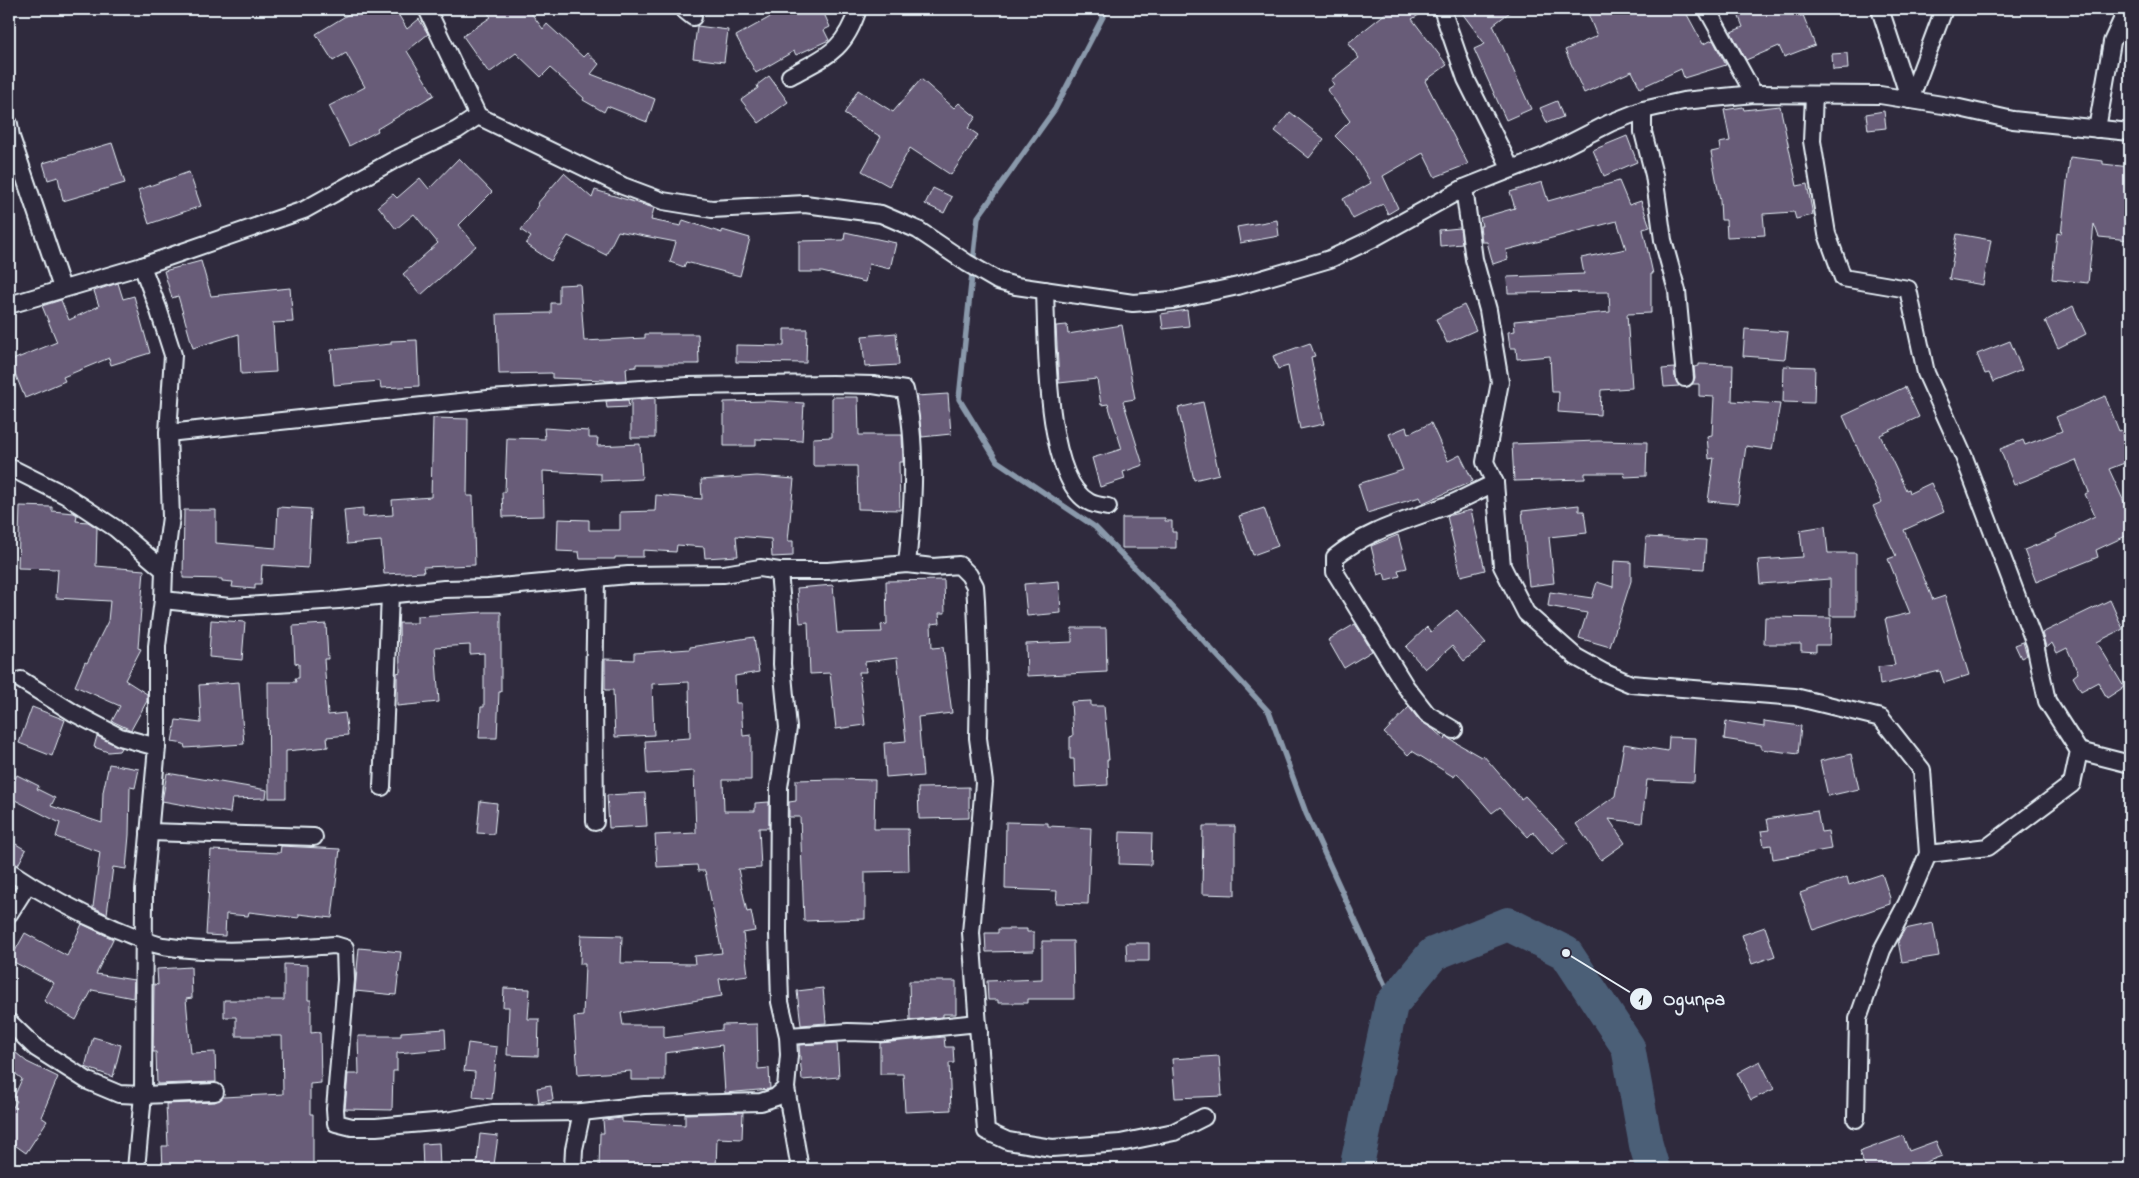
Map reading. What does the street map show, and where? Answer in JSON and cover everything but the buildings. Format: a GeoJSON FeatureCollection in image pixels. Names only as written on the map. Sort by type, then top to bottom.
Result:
{"type":"FeatureCollection","features":[{"type":"Feature","properties":{"kind":"street"},"geometry":{"type":"LineString","coordinates":[[427,9],[478,116],[623,186],[663,201],[712,209],[805,204],[881,214],[918,230],[998,281],[1133,303],[1173,300],[1238,286],[1330,259],[1372,239],[1464,188],[1547,155],[1610,123],[1643,110],[1683,101],[1754,94],[1880,94],[2013,120],[2130,132]]}},
{"type":"Feature","properties":{"kind":"street"},"geometry":{"type":"LineString","coordinates":[[790,76],[837,50],[852,26],[858,9]]}},
{"type":"Feature","properties":{"kind":"street"},"geometry":{"type":"LineString","coordinates":[[1442,9],[1466,80],[1511,169]]}},
{"type":"Feature","properties":{"kind":"street"},"geometry":{"type":"LineString","coordinates":[[1707,9],[1754,94]]}},
{"type":"Feature","properties":{"kind":"street"},"geometry":{"type":"LineString","coordinates":[[1880,9],[1910,100]]}},
{"type":"Feature","properties":{"kind":"street"},"geometry":{"type":"LineString","coordinates":[[1910,100],[1944,9]]}},
{"type":"Feature","properties":{"kind":"street"},"geometry":{"type":"LineString","coordinates":[[2097,129],[2112,42],[2127,9]]}},
{"type":"Feature","properties":{"kind":"street"},"geometry":{"type":"LineString","coordinates":[[1814,95],[1812,141],[1827,234],[1843,278],[1908,289],[1926,373],[1964,457],[2011,580],[2034,644],[2047,701],[2079,751],[2130,764]]}},
{"type":"Feature","properties":{"kind":"street"},"geometry":{"type":"LineString","coordinates":[[1643,110],[1643,132],[1654,175],[1663,240],[1676,291],[1686,378]]}},
{"type":"Feature","properties":{"kind":"street"},"geometry":{"type":"LineString","coordinates":[[9,305],[142,266],[304,210],[394,160],[456,130],[478,116]]}},
{"type":"Feature","properties":{"kind":"street"},"geometry":{"type":"LineString","coordinates":[[9,124],[11,137],[62,288]]}},
{"type":"Feature","properties":{"kind":"street"},"geometry":{"type":"LineString","coordinates":[[1464,188],[1474,259],[1488,310],[1500,382],[1485,462],[1495,483],[1502,566],[1526,612],[1576,656],[1604,672],[1631,684],[1795,697],[1881,718],[1922,770],[1928,854],[1907,903],[1882,950],[1858,1019],[1856,1119]]}},
{"type":"Feature","properties":{"kind":"street"},"geometry":{"type":"LineString","coordinates":[[136,1169],[143,1095],[144,890],[157,747],[157,646],[171,517],[168,433],[173,355],[142,266]]}},
{"type":"Feature","properties":{"kind":"street"},"geometry":{"type":"LineString","coordinates":[[1045,290],[1051,413],[1063,465],[1074,488],[1089,502],[1108,507]]}},
{"type":"Feature","properties":{"kind":"street"},"geometry":{"type":"LineString","coordinates":[[168,433],[488,400],[688,386],[832,384],[873,385],[905,390],[910,411],[912,446],[912,516],[907,564]]}},
{"type":"Feature","properties":{"kind":"street"},"geometry":{"type":"LineString","coordinates":[[9,467],[65,495],[115,528],[164,570]]}},
{"type":"Feature","properties":{"kind":"street"},"geometry":{"type":"LineString","coordinates":[[1454,730],[1427,714],[1406,687],[1335,572],[1335,557],[1354,542],[1403,520],[1453,503],[1495,483]]}},
{"type":"Feature","properties":{"kind":"street"},"geometry":{"type":"LineString","coordinates":[[163,600],[230,607],[444,589],[488,588],[628,575],[724,574],[760,568],[779,571],[828,571],[907,564],[933,567],[959,565],[969,575],[975,586],[979,682],[978,738],[984,783],[971,933],[986,1131]]}},
{"type":"Feature","properties":{"kind":"street"},"geometry":{"type":"LineString","coordinates":[[779,571],[779,592],[783,618],[782,664],[788,728],[779,788],[778,933],[780,1002],[788,1036],[788,1077],[786,1088],[800,1169]]}},
{"type":"Feature","properties":{"kind":"street"},"geometry":{"type":"LineString","coordinates":[[595,822],[594,696],[596,579]]}},
{"type":"Feature","properties":{"kind":"street"},"geometry":{"type":"LineString","coordinates":[[382,787],[390,595]]}},
{"type":"Feature","properties":{"kind":"street"},"geometry":{"type":"LineString","coordinates":[[21,680],[74,714],[120,737],[157,747]]}},
{"type":"Feature","properties":{"kind":"street"},"geometry":{"type":"LineString","coordinates":[[1928,854],[1988,847],[2072,784],[2079,751]]}},
{"type":"Feature","properties":{"kind":"street"},"geometry":{"type":"LineString","coordinates":[[150,832],[314,836]]}},
{"type":"Feature","properties":{"kind":"street"},"geometry":{"type":"LineString","coordinates":[[9,871],[77,912],[145,941],[162,946],[206,951],[242,952],[335,945],[344,948],[346,980],[340,1036],[336,1122],[352,1127],[376,1127],[446,1121],[493,1113],[582,1112],[645,1105],[761,1102],[776,1097],[786,1088]]}},
{"type":"Feature","properties":{"kind":"street"},"geometry":{"type":"LineString","coordinates":[[9,914],[28,884]]}},
{"type":"Feature","properties":{"kind":"street"},"geometry":{"type":"LineString","coordinates":[[9,1022],[36,1048],[88,1081],[119,1094],[215,1092]]}},
{"type":"Feature","properties":{"kind":"street"},"geometry":{"type":"LineString","coordinates":[[788,1036],[848,1032],[881,1033],[978,1023],[986,1131]]}},
{"type":"Feature","properties":{"kind":"street"},"geometry":{"type":"LineString","coordinates":[[573,1169],[574,1149],[582,1112]]}},
{"type":"Feature","properties":{"kind":"street"},"geometry":{"type":"LineString","coordinates":[[986,1131],[1008,1141],[1052,1148],[1120,1143],[1174,1132],[1204,1117]]}},
{"type":"Feature","properties":{"kind":"waterway"},"geometry":{"type":"LineString","coordinates":[[1107,9],[1055,109],[978,217],[959,399],[997,461],[1095,527],[1168,602],[1269,712],[1306,813],[1393,1003]]}},
{"type":"Feature","properties":{"kind":"waterway"},"geometry":{"type":"LineString","coordinates":[[1356,1169],[1391,1005],[1433,954],[1508,924],[1566,953],[1628,1047],[1646,1145],[1653,1169]]}},
{"type":"Feature","properties":{"kind":"place","name":"Ogunpa"},"geometry":{"type":"Point","coordinates":[1566,953]}}]}
